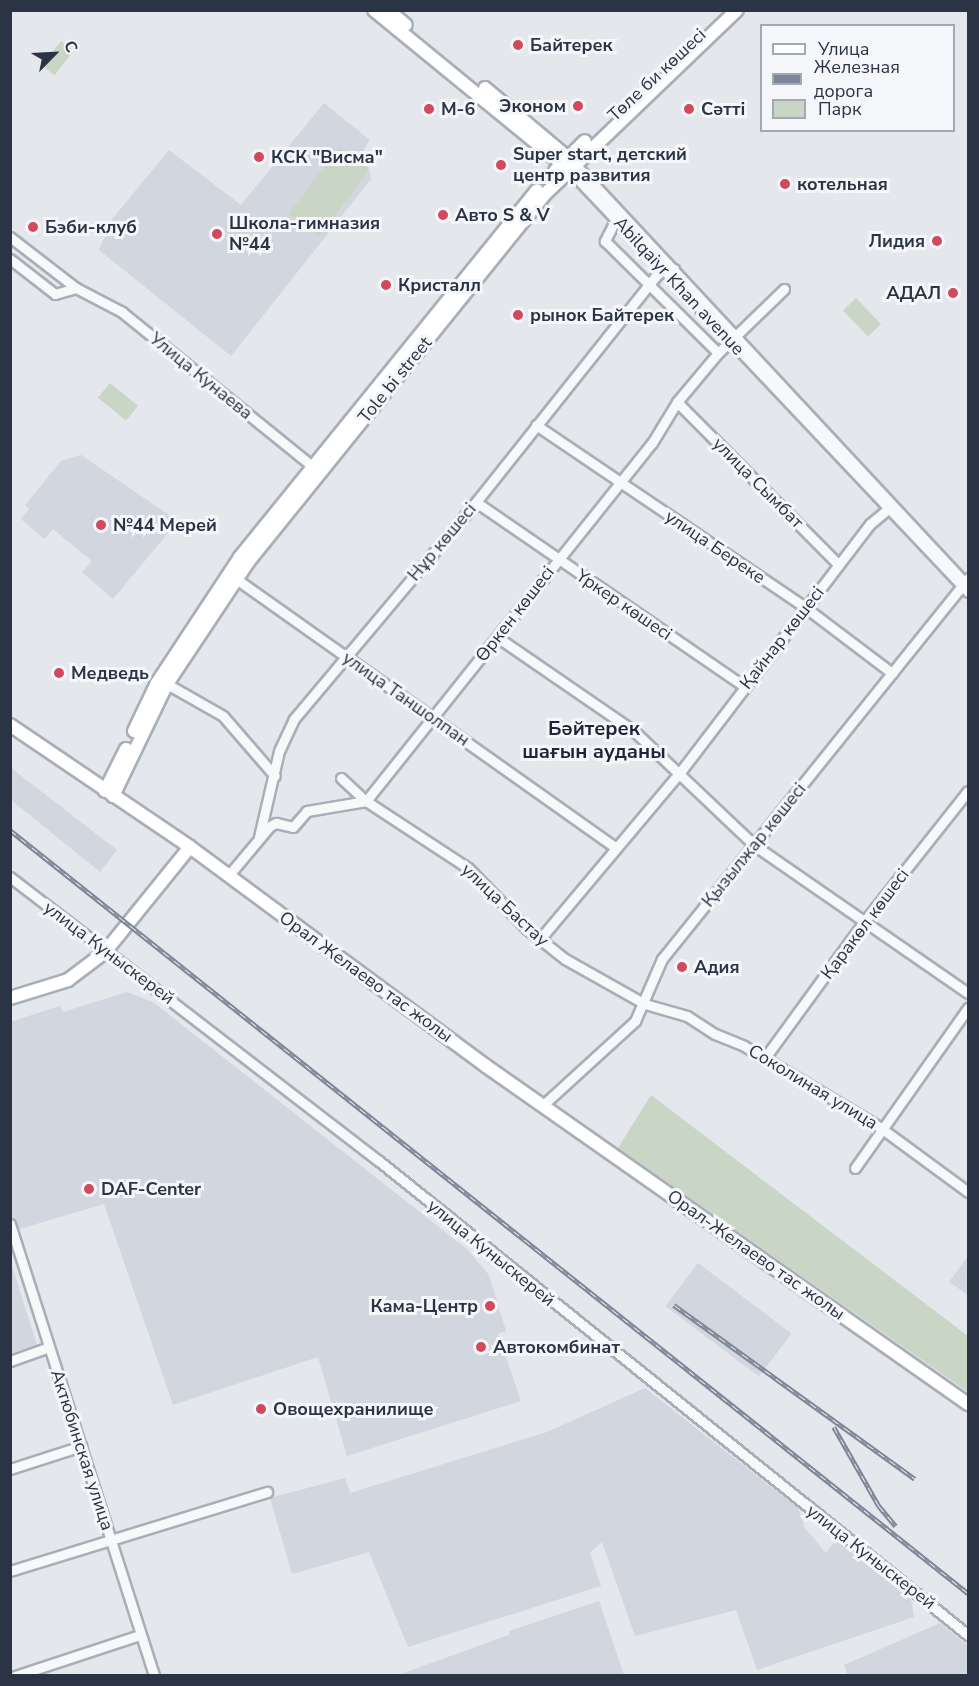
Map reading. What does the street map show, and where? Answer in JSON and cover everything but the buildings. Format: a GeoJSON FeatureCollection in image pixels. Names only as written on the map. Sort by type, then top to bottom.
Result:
{"type":"FeatureCollection","features":[{"type":"Feature","properties":{"kind":"main road","name":"Abilqaiyr Khan avenue"},"geometry":{"type":"LineString","coordinates":[[374,10],[568,163]]}},
{"type":"Feature","properties":{"kind":"main road","name":"Abilqaiyr Khan avenue"},"geometry":{"type":"LineString","coordinates":[[388,10],[568,163]]}},
{"type":"Feature","properties":{"kind":"main road","name":"Төле би көшесі"},"geometry":{"type":"LineString","coordinates":[[568,163],[725,10]]}},
{"type":"Feature","properties":{"kind":"main road","name":"Tole bi street"},"geometry":{"type":"LineString","coordinates":[[109,794],[157,683],[231,576],[568,163],[737,10]]}},
{"type":"Feature","properties":{"kind":"main road","name":"Tole bi street"},"geometry":{"type":"LineString","coordinates":[[109,794],[167,684],[231,576]]}},
{"type":"Feature","properties":{"kind":"main road"},"geometry":{"type":"LineString","coordinates":[[10,725],[189,847],[105,952],[68,980],[10,998]]}},
{"type":"Feature","properties":{"kind":"main road","name":"Орал Желаево тас жолы"},"geometry":{"type":"LineString","coordinates":[[189,847],[543,1105]]}},
{"type":"Feature","properties":{"kind":"main road","name":"Орал-Желаево тас жолы"},"geometry":{"type":"LineString","coordinates":[[543,1105],[969,1404]]}},
{"type":"Feature","properties":{"kind":"street","name":"Abilqaiyr Khan avenue"},"geometry":{"type":"LineString","coordinates":[[568,163],[663,269],[733,338],[966,586]]}},
{"type":"Feature","properties":{"kind":"street","name":"Abilqaiyr Khan avenue"},"geometry":{"type":"LineString","coordinates":[[568,163],[674,269],[733,338],[888,509],[966,586]]}},
{"type":"Feature","properties":{"kind":"street"},"geometry":{"type":"LineString","coordinates":[[616,219],[605,241],[718,353]]}},
{"type":"Feature","properties":{"kind":"street","name":"Улица Кунаева"},"geometry":{"type":"LineString","coordinates":[[10,237],[76,288],[122,312],[316,470]]}},
{"type":"Feature","properties":{"kind":"street","name":"Улица Кунаева"},"geometry":{"type":"LineString","coordinates":[[10,259],[55,294],[76,288]]}},
{"type":"Feature","properties":{"kind":"street"},"geometry":{"type":"LineString","coordinates":[[663,269],[674,269]]}},
{"type":"Feature","properties":{"kind":"street","name":"Нұр көшесі"},"geometry":{"type":"LineString","coordinates":[[256,845],[275,776],[279,751],[294,719],[476,502],[663,269]]}},
{"type":"Feature","properties":{"kind":"street","name":"Өркен көшесі"},"geometry":{"type":"LineString","coordinates":[[366,801],[434,718],[556,560],[652,443],[677,402],[718,353],[784,289]]}},
{"type":"Feature","properties":{"kind":"street","name":"улица Сымбат"},"geometry":{"type":"LineString","coordinates":[[677,402],[838,564]]}},
{"type":"Feature","properties":{"kind":"street","name":"улица Береке"},"geometry":{"type":"LineString","coordinates":[[536,425],[806,608],[892,673]]}},
{"type":"Feature","properties":{"kind":"street","name":"Үркер көшесі"},"geometry":{"type":"LineString","coordinates":[[476,502],[556,560],[744,686]]}},
{"type":"Feature","properties":{"kind":"street","name":"Қайнар көшесі"},"geometry":{"type":"LineString","coordinates":[[540,939],[681,771],[870,524],[888,509]]}},
{"type":"Feature","properties":{"kind":"street","name":"улица Таншолпан"},"geometry":{"type":"LineString","coordinates":[[231,576],[615,847]]}},
{"type":"Feature","properties":{"kind":"street","name":"Қызылжар көшесі"},"geometry":{"type":"LineString","coordinates":[[543,1105],[635,1021],[645,1004],[662,959],[892,673],[966,586]]}},
{"type":"Feature","properties":{"kind":"street"},"geometry":{"type":"LineString","coordinates":[[497,637],[634,731],[681,771],[754,845],[969,993]]}},
{"type":"Feature","properties":{"kind":"street"},"geometry":{"type":"LineString","coordinates":[[167,684],[223,716],[275,776]]}},
{"type":"Feature","properties":{"kind":"street","name":"улица Бастау"},"geometry":{"type":"LineString","coordinates":[[341,778],[366,801],[468,868],[540,939],[608,985],[645,1004]]}},
{"type":"Feature","properties":{"kind":"street","name":"Қаракөл көшесі"},"geometry":{"type":"LineString","coordinates":[[764,1059],[864,922],[969,791]]}},
{"type":"Feature","properties":{"kind":"street"},"geometry":{"type":"LineString","coordinates":[[228,876],[276,823],[293,827],[307,811],[366,801]]}},
{"type":"Feature","properties":{"kind":"street","name":"улица Куныскерей"},"geometry":{"type":"LineString","coordinates":[[10,878],[105,952],[123,962],[379,1161],[969,1635]]}},
{"type":"Feature","properties":{"kind":"street","name":"Соколиная улица"},"geometry":{"type":"LineString","coordinates":[[645,1004],[687,1016],[764,1059],[881,1128],[969,1192]]}},
{"type":"Feature","properties":{"kind":"street"},"geometry":{"type":"LineString","coordinates":[[855,1168],[881,1128],[969,1008]]}},
{"type":"Feature","properties":{"kind":"street","name":"Актюбинская улица"},"geometry":{"type":"LineString","coordinates":[[10,1224],[154,1676]]}},
{"type":"Feature","properties":{"kind":"street"},"geometry":{"type":"LineString","coordinates":[[10,1361],[49,1347]]}},
{"type":"Feature","properties":{"kind":"street"},"geometry":{"type":"LineString","coordinates":[[10,1469],[81,1446]]}},
{"type":"Feature","properties":{"kind":"street"},"geometry":{"type":"LineString","coordinates":[[10,1571],[267,1492]]}},
{"type":"Feature","properties":{"kind":"street"},"geometry":{"type":"LineString","coordinates":[[15,1676],[140,1635]]}},
{"type":"Feature","properties":{"kind":"shaded area","name":"Школа-гимназия №44"},"geometry":{"type":"Polygon","coordinates":[[[324,103],[370,140],[364,149],[371,179],[231,356],[99,250],[113,218],[169,150],[241,205],[324,103]]]}},
{"type":"Feature","properties":{"kind":"shaded area","name":"№44 Мерей"},"geometry":{"type":"Polygon","coordinates":[[[81,455],[178,521],[113,599],[82,572],[92,561],[53,529],[44,539],[21,519],[29,509],[25,505],[61,461],[81,455]]]}},
{"type":"Feature","properties":{"kind":"shaded area"},"geometry":{"type":"Polygon","coordinates":[[[11,768],[117,850],[100,872],[11,800],[11,768]]]}},
{"type":"Feature","properties":{"kind":"shaded area","name":"Автокомбинат"},"geometry":{"type":"Polygon","coordinates":[[[127,992],[153,1002],[468,1250],[489,1275],[506,1331],[498,1334],[521,1401],[347,1456],[318,1357],[173,1405],[104,1204],[16,1230],[10,1212],[10,1022],[60,1006],[63,1012],[127,992]]]}},
{"type":"Feature","properties":{"kind":"shaded area"},"geometry":{"type":"Polygon","coordinates":[[[968,1256],[968,1295],[949,1282],[968,1256]]]}},
{"type":"Feature","properties":{"kind":"shaded area"},"geometry":{"type":"Polygon","coordinates":[[[10,1260],[37,1345],[11,1353],[10,1353],[10,1260]]]}},
{"type":"Feature","properties":{"kind":"shaded area"},"geometry":{"type":"Polygon","coordinates":[[[698,1263],[791,1333],[759,1377],[666,1306],[698,1263]]]}},
{"type":"Feature","properties":{"kind":"shaded area"},"geometry":{"type":"Polygon","coordinates":[[[645,1388],[798,1508],[805,1528],[826,1553],[837,1539],[911,1599],[914,1617],[757,1670],[736,1610],[635,1636],[602,1542],[590,1553],[601,1586],[408,1647],[369,1552],[292,1574],[270,1498],[345,1478],[350,1493],[547,1432],[645,1388]]]}},
{"type":"Feature","properties":{"kind":"shaded area"},"geometry":{"type":"Polygon","coordinates":[[[599,1601],[624,1675],[398,1675],[509,1635],[509,1631],[599,1601]]]}},
{"type":"Feature","properties":{"kind":"shaded area"},"geometry":{"type":"Polygon","coordinates":[[[940,1623],[968,1646],[968,1675],[848,1675],[844,1665],[940,1623]]]}},
{"type":"Feature","properties":{"kind":"green space"},"geometry":{"type":"Polygon","coordinates":[[[61,41],[74,51],[55,75],[42,65],[61,41]]]}},
{"type":"Feature","properties":{"kind":"green space"},"geometry":{"type":"Polygon","coordinates":[[[339,147],[369,170],[319,237],[288,214],[339,147]]]}},
{"type":"Feature","properties":{"kind":"green space"},"geometry":{"type":"Polygon","coordinates":[[[856,298],[881,324],[868,336],[843,311],[856,298]]]}},
{"type":"Feature","properties":{"kind":"green space"},"geometry":{"type":"Polygon","coordinates":[[[110,383],[138,406],[126,420],[98,398],[110,383]]]}},
{"type":"Feature","properties":{"kind":"green space"},"geometry":{"type":"Polygon","coordinates":[[[651,1095],[968,1336],[968,1392],[618,1148],[651,1095]]]}},
{"type":"Feature","properties":{"kind":"railway"},"geometry":{"type":"LineString","coordinates":[[10,830],[968,1593]]}},
{"type":"Feature","properties":{"kind":"railway"},"geometry":{"type":"LineString","coordinates":[[674,1305],[915,1479]]}},
{"type":"Feature","properties":{"kind":"railway"},"geometry":{"type":"LineString","coordinates":[[834,1427],[879,1506],[896,1526]]}},
{"type":"Feature","properties":{"kind":"place","name":"Байтерек"},"geometry":{"type":"Point","coordinates":[518,45]}},
{"type":"Feature","properties":{"kind":"place","name":"Эконом"},"geometry":{"type":"Point","coordinates":[578,106]}},
{"type":"Feature","properties":{"kind":"place","name":"M-6"},"geometry":{"type":"Point","coordinates":[429,109]}},
{"type":"Feature","properties":{"kind":"place","name":"Cәтті"},"geometry":{"type":"Point","coordinates":[689,109]}},
{"type":"Feature","properties":{"kind":"place","name":"КСК \"Висма\""},"geometry":{"type":"Point","coordinates":[259,157]}},
{"type":"Feature","properties":{"kind":"place","name":"Super start, детский центр развития"},"geometry":{"type":"Point","coordinates":[501,165]}},
{"type":"Feature","properties":{"kind":"place","name":"котельная"},"geometry":{"type":"Point","coordinates":[785,184]}},
{"type":"Feature","properties":{"kind":"place","name":"Авто S & V"},"geometry":{"type":"Point","coordinates":[443,215]}},
{"type":"Feature","properties":{"kind":"place","name":"Бэби-клуб"},"geometry":{"type":"Point","coordinates":[33,227]}},
{"type":"Feature","properties":{"kind":"place","name":"Школа-гимназия №44"},"geometry":{"type":"Point","coordinates":[217,234]}},
{"type":"Feature","properties":{"kind":"place","name":"Лидия"},"geometry":{"type":"Point","coordinates":[937,241]}},
{"type":"Feature","properties":{"kind":"place","name":"Кристалл"},"geometry":{"type":"Point","coordinates":[386,285]}},
{"type":"Feature","properties":{"kind":"place","name":"АДАЛ"},"geometry":{"type":"Point","coordinates":[953,293]}},
{"type":"Feature","properties":{"kind":"place","name":"рынок Байтерек"},"geometry":{"type":"Point","coordinates":[518,315]}},
{"type":"Feature","properties":{"kind":"place","name":"№44 Мерей"},"geometry":{"type":"Point","coordinates":[101,525]}},
{"type":"Feature","properties":{"kind":"place","name":"Медведь"},"geometry":{"type":"Point","coordinates":[59,673]}},
{"type":"Feature","properties":{"kind":"place","name":"Адия"},"geometry":{"type":"Point","coordinates":[682,967]}},
{"type":"Feature","properties":{"kind":"place","name":"DAF-Center"},"geometry":{"type":"Point","coordinates":[89,1189]}},
{"type":"Feature","properties":{"kind":"place","name":"Кама-Центр"},"geometry":{"type":"Point","coordinates":[490,1306]}},
{"type":"Feature","properties":{"kind":"place","name":"Автокомбинат"},"geometry":{"type":"Point","coordinates":[481,1347]}},
{"type":"Feature","properties":{"kind":"place","name":"Овощехранилище"},"geometry":{"type":"Point","coordinates":[261,1409]}},
{"type":"Feature","properties":{"kind":"district","name":"Бәйтерек шағын ауданы"},"geometry":{"type":"Point","coordinates":[594,740]}}]}
